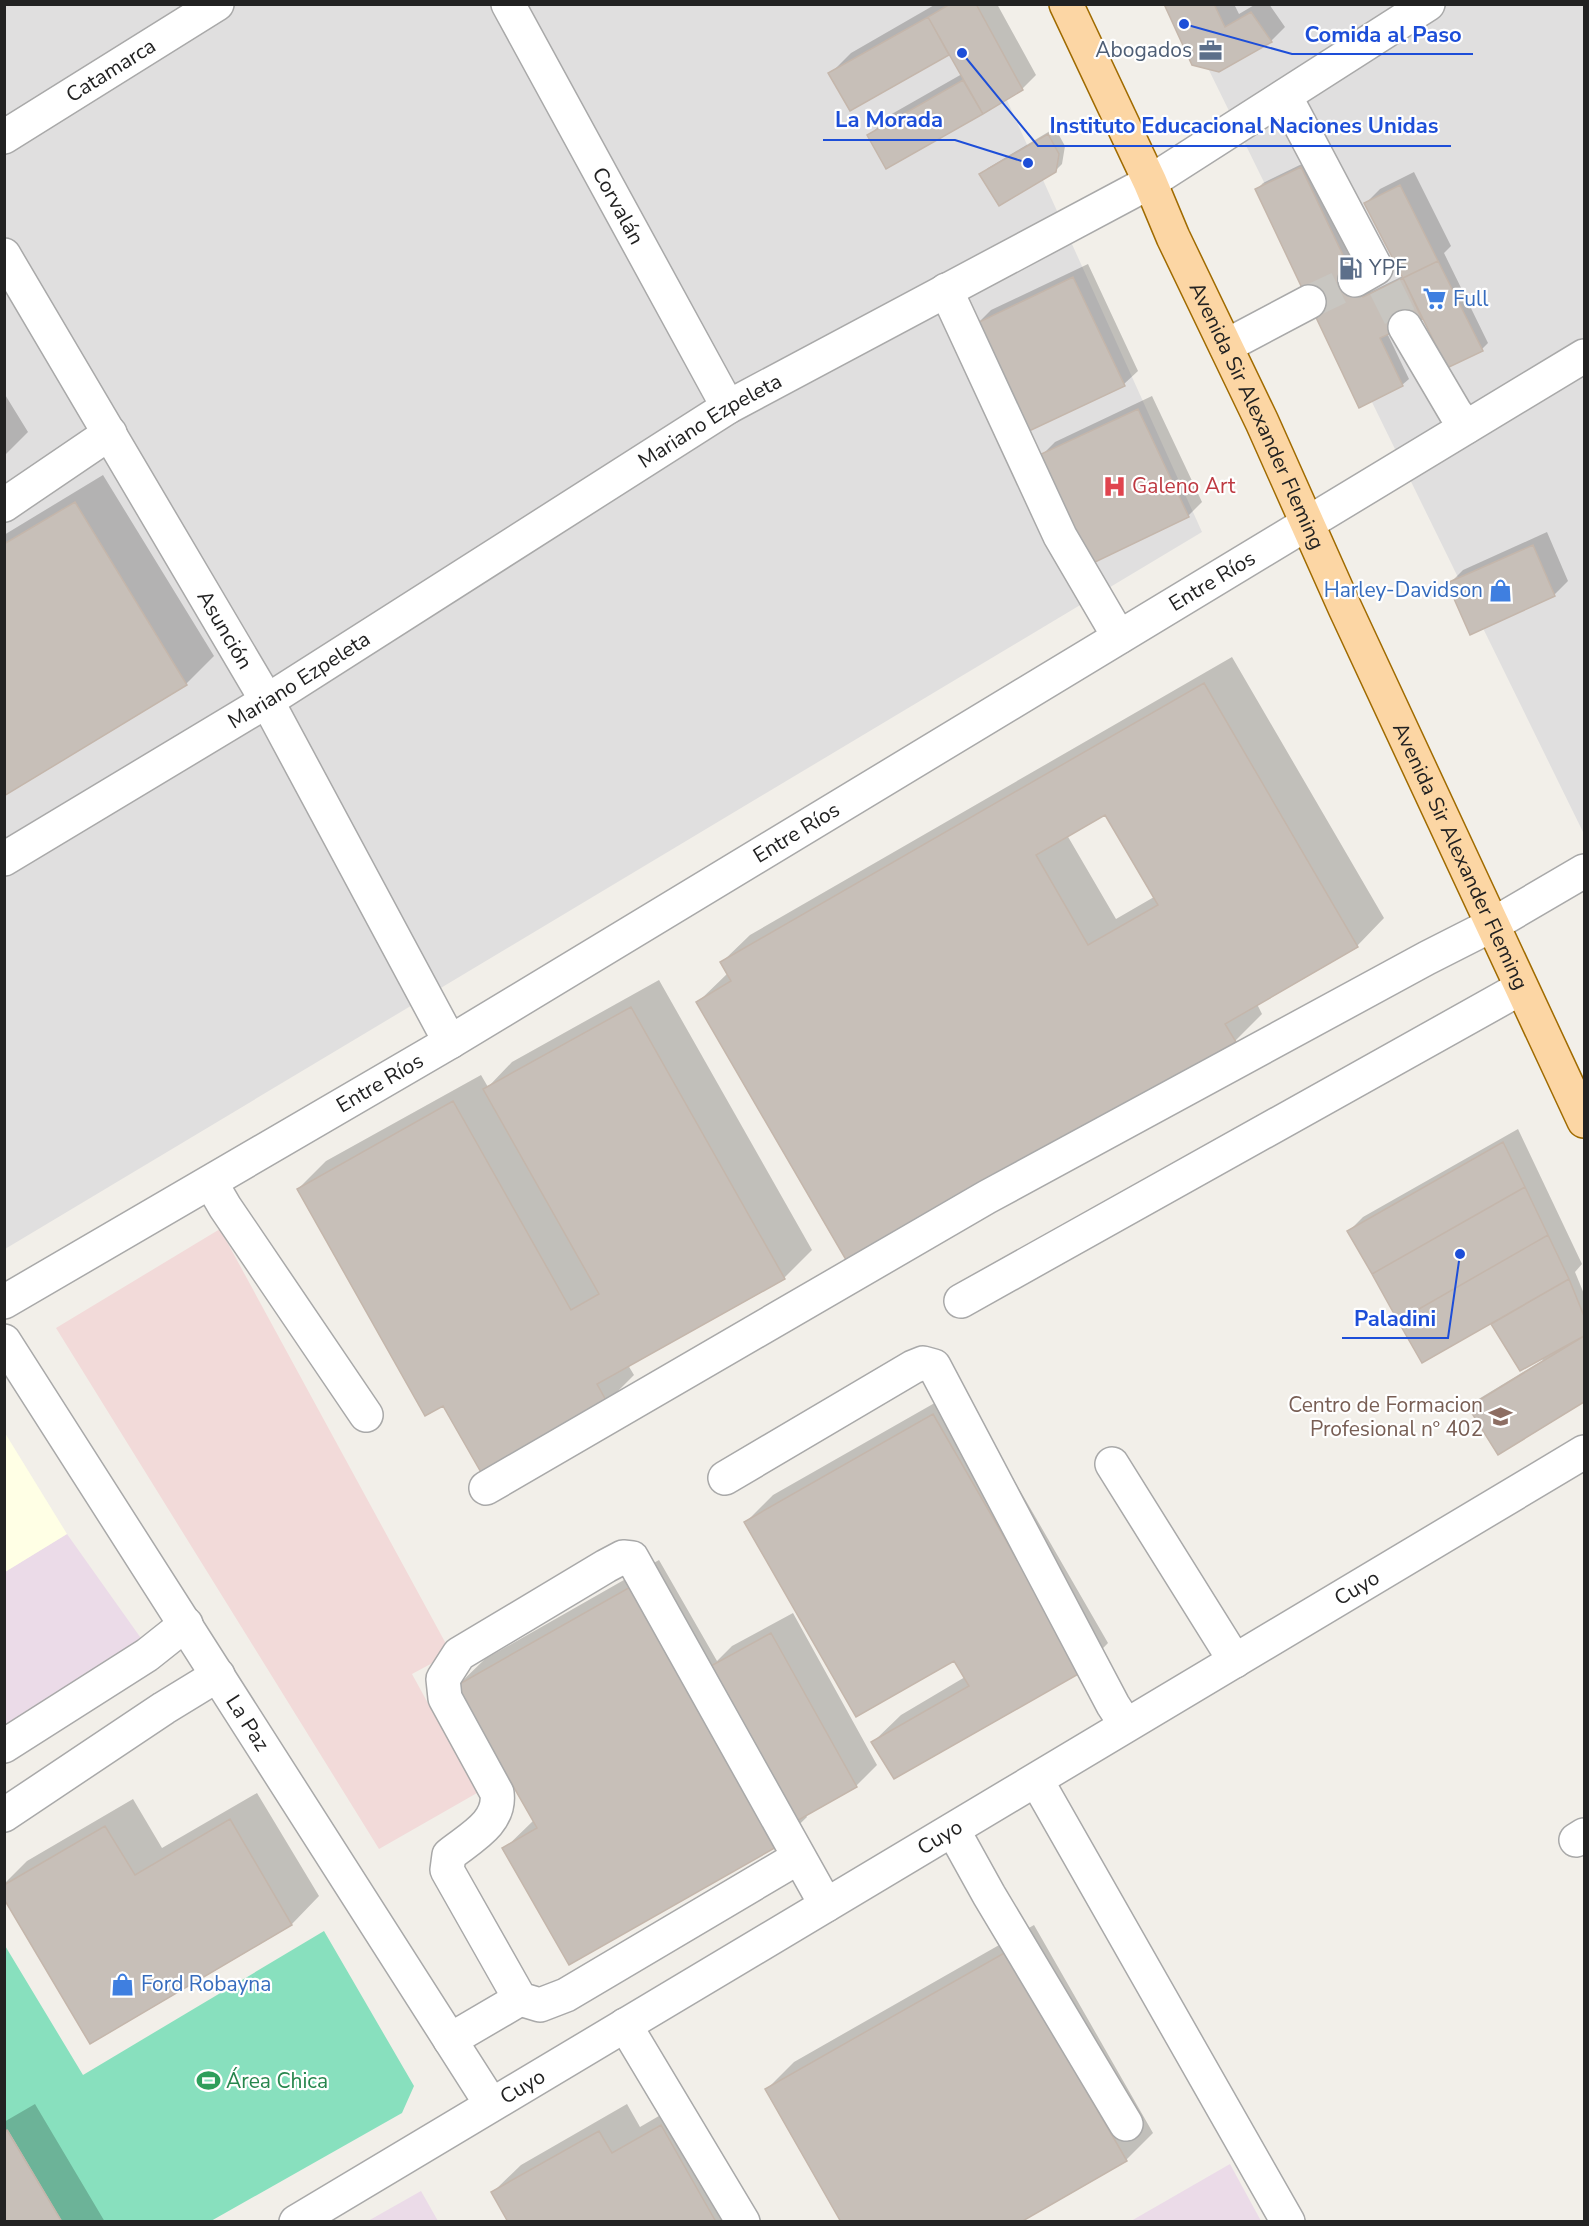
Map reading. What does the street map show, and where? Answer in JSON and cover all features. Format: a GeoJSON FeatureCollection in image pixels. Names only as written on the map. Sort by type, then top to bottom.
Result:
{"type":"FeatureCollection","features":[{"type":"Feature","properties":{"kind":"main road","name":"Avenida Sir Alexander Fleming"},"geometry":{"type":"LineString","coordinates":[[1066,4],[1308,522],[1349,618],[1584,1120]]}},
{"type":"Feature","properties":{"kind":"street","name":"Catamarca"},"geometry":{"type":"LineString","coordinates":[[4,137],[217,4]]}},
{"type":"Feature","properties":{"kind":"street","name":"Corvalán"},"geometry":{"type":"LineString","coordinates":[[508,4],[728,407]]}},
{"type":"Feature","properties":{"kind":"street","name":"Mariano Ezpeleta"},"geometry":{"type":"LineString","coordinates":[[4,860],[267,700],[728,407],[1150,182],[1428,4]]}},
{"type":"Feature","properties":{"kind":"street"},"geometry":{"type":"LineString","coordinates":[[1285,96],[1372,278]]}},
{"type":"Feature","properties":{"kind":"street","name":"Asunción"},"geometry":{"type":"LineString","coordinates":[[4,255],[267,700],[450,1042]]}},
{"type":"Feature","properties":{"kind":"street"},"geometry":{"type":"LineString","coordinates":[[946,290],[1060,536],[1119,637]]}},
{"type":"Feature","properties":{"kind":"street"},"geometry":{"type":"LineString","coordinates":[[1226,346],[1309,302]]}},
{"type":"Feature","properties":{"kind":"street"},"geometry":{"type":"LineString","coordinates":[[1405,327],[1466,427]]}},
{"type":"Feature","properties":{"kind":"street","name":"Entre Ríos"},"geometry":{"type":"LineString","coordinates":[[4,1302],[211,1184],[450,1042],[1584,356]]}},
{"type":"Feature","properties":{"kind":"street"},"geometry":{"type":"LineString","coordinates":[[4,505],[110,433]]}},
{"type":"Feature","properties":{"kind":"street"},"geometry":{"type":"LineString","coordinates":[[486,1488],[987,1197],[1492,925],[1584,872]]}},
{"type":"Feature","properties":{"kind":"street"},"geometry":{"type":"LineString","coordinates":[[961,1301],[1521,988]]}},
{"type":"Feature","properties":{"kind":"street"},"geometry":{"type":"LineString","coordinates":[[211,1184],[366,1415]]}},
{"type":"Feature","properties":{"kind":"street","name":"La Paz"},"geometry":{"type":"LineString","coordinates":[[4,1341],[491,2104]]}},
{"type":"Feature","properties":{"kind":"street"},"geometry":{"type":"LineString","coordinates":[[725,1478],[913,1367],[923,1364],[934,1366],[1113,1705],[1126,1725]]}},
{"type":"Feature","properties":{"kind":"street","name":"Cuyo"},"geometry":{"type":"LineString","coordinates":[[296,2222],[1584,1452]]}},
{"type":"Feature","properties":{"kind":"street"},"geometry":{"type":"LineString","coordinates":[[1112,1464],[1235,1661]]}},
{"type":"Feature","properties":{"kind":"street"},"geometry":{"type":"LineString","coordinates":[[520,2000],[447,1870],[449,1855],[492,1820],[499,1805],[497,1793],[445,1698],[442,1679],[459,1654],[623,1557],[632,1558],[826,1905]]}},
{"type":"Feature","properties":{"kind":"street"},"geometry":{"type":"LineString","coordinates":[[4,1746],[147,1655],[186,1624]]}},
{"type":"Feature","properties":{"kind":"street"},"geometry":{"type":"LineString","coordinates":[[4,1815],[164,1708],[218,1675]]}},
{"type":"Feature","properties":{"kind":"street"},"geometry":{"type":"LineString","coordinates":[[1037,1780],[1288,2222]]}},
{"type":"Feature","properties":{"kind":"street"},"geometry":{"type":"LineString","coordinates":[[953,1830],[995,1905],[1126,2124]]}},
{"type":"Feature","properties":{"kind":"street"},"geometry":{"type":"LineString","coordinates":[[450,2040],[520,2000],[540,2005],[566,1995],[799,1857]]}},
{"type":"Feature","properties":{"kind":"street"},"geometry":{"type":"LineString","coordinates":[[625,2025],[743,2222]]}},
{"type":"Feature","properties":{"kind":"shaded area"},"geometry":{"type":"Polygon","coordinates":[[[4,5],[964,5],[1202,532],[5,1249],[4,5]]]}},
{"type":"Feature","properties":{"kind":"shaded area"},"geometry":{"type":"Polygon","coordinates":[[[1177,5],[1584,5],[1584,834],[1177,5]]]}},
{"type":"Feature","properties":{"kind":"shaded area"},"geometry":{"type":"Polygon","coordinates":[[[220,1229],[451,1653],[412,1674],[477,1793],[379,1849],[56,1328],[220,1229]]]}},
{"type":"Feature","properties":{"kind":"shaded area"},"geometry":{"type":"Polygon","coordinates":[[[5,1433],[67,1534],[4,1572],[5,1433]]]}},
{"type":"Feature","properties":{"kind":"shaded area"},"geometry":{"type":"Polygon","coordinates":[[[67,1534],[160,1665],[5,1756],[5,1572],[67,1534]]]}},
{"type":"Feature","properties":{"kind":"shaded area"},"geometry":{"type":"Polygon","coordinates":[[[1230,2164],[1261,2221],[1131,2221],[1230,2164]]]}},
{"type":"Feature","properties":{"kind":"shaded area"},"geometry":{"type":"Polygon","coordinates":[[[421,2191],[438,2221],[368,2221],[421,2191]]]}},
{"type":"Feature","properties":{"kind":"green space","name":"Área Chica"},"geometry":{"type":"Polygon","coordinates":[[[324,1931],[414,2086],[402,2113],[211,2221],[62,2221],[8,2130],[5,2132],[4,1944],[83,2075],[324,1931]]]}},
{"type":"Feature","properties":{"kind":"building"},"geometry":{"type":"Polygon","coordinates":[[[950,4],[976,4],[1023,90],[983,114],[928,17],[950,4]]]}},
{"type":"Feature","properties":{"kind":"building"},"geometry":{"type":"Polygon","coordinates":[[[1164,4],[1214,4],[1225,27],[1251,12],[1272,42],[1219,72],[1192,65],[1164,4]]]}},
{"type":"Feature","properties":{"kind":"building"},"geometry":{"type":"Polygon","coordinates":[[[928,17],[949,55],[850,111],[828,73],[928,17]]]}},
{"type":"Feature","properties":{"kind":"building"},"geometry":{"type":"Polygon","coordinates":[[[963,80],[983,114],[886,169],[867,135],[963,80]]]}},
{"type":"Feature","properties":{"kind":"building"},"geometry":{"type":"Polygon","coordinates":[[[1048,134],[1059,154],[1056,172],[999,206],[979,174],[1048,134]]]}},
{"type":"Feature","properties":{"kind":"building"},"geometry":{"type":"Polygon","coordinates":[[[1301,167],[1363,297],[1403,278],[1422,319],[1380,338],[1403,386],[1359,408],[1255,189],[1301,167]]]}},
{"type":"Feature","properties":{"kind":"building"},"geometry":{"type":"Polygon","coordinates":[[[1400,185],[1438,261],[1403,278],[1364,203],[1400,185]]]}},
{"type":"Feature","properties":{"kind":"building","name":"Full"},"geometry":{"type":"Polygon","coordinates":[[[1438,261],[1483,351],[1447,368],[1403,278],[1438,261]]]}},
{"type":"Feature","properties":{"kind":"building"},"geometry":{"type":"Polygon","coordinates":[[[1073,277],[1125,386],[1027,432],[975,324],[1073,277]]]}},
{"type":"Feature","properties":{"kind":"building","name":"Galeno Art"},"geometry":{"type":"Polygon","coordinates":[[[1138,409],[1189,517],[1091,564],[1039,455],[1138,409]]]}},
{"type":"Feature","properties":{"kind":"building"},"geometry":{"type":"Polygon","coordinates":[[[75,502],[187,685],[4,796],[4,544],[75,502]]]}},
{"type":"Feature","properties":{"kind":"building","name":"Harley-Davidson"},"geometry":{"type":"Polygon","coordinates":[[[1533,545],[1555,596],[1470,635],[1447,583],[1533,545]]]}},
{"type":"Feature","properties":{"kind":"building"},"geometry":{"type":"Polygon","coordinates":[[[1204,683],[1358,947],[1225,1024],[1236,1042],[849,1265],[696,1002],[731,981],[720,962],[1204,683]],[[1105,815],[1036,855],[1088,945],[1158,905],[1105,815]]]}},
{"type":"Feature","properties":{"kind":"building"},"geometry":{"type":"Polygon","coordinates":[[[631,1007],[785,1279],[597,1384],[608,1404],[482,1474],[443,1406],[425,1416],[297,1189],[453,1101],[571,1310],[599,1294],[483,1089],[631,1007]]]}},
{"type":"Feature","properties":{"kind":"building"},"geometry":{"type":"Polygon","coordinates":[[[1503,1142],[1525,1187],[1372,1274],[1347,1231],[1503,1142]]]}},
{"type":"Feature","properties":{"kind":"building"},"geometry":{"type":"Polygon","coordinates":[[[1525,1187],[1548,1235],[1398,1321],[1372,1274],[1525,1187]]]}},
{"type":"Feature","properties":{"kind":"building"},"geometry":{"type":"Polygon","coordinates":[[[1548,1235],[1569,1279],[1422,1363],[1398,1321],[1548,1235]]]}},
{"type":"Feature","properties":{"kind":"building"},"geometry":{"type":"Polygon","coordinates":[[[1569,1279],[1584,1316],[1584,1336],[1520,1371],[1491,1324],[1569,1279]]]}},
{"type":"Feature","properties":{"kind":"building"},"geometry":{"type":"Polygon","coordinates":[[[1584,1336],[1584,1402],[1498,1455],[1468,1407],[1584,1336]]]}},
{"type":"Feature","properties":{"kind":"building"},"geometry":{"type":"Polygon","coordinates":[[[933,1414],[1082,1672],[894,1779],[871,1742],[969,1686],[954,1661],[856,1717],[744,1522],[933,1414]]]}},
{"type":"Feature","properties":{"kind":"building"},"geometry":{"type":"Polygon","coordinates":[[[632,1586],[780,1845],[569,1965],[502,1848],[537,1828],[456,1686],[632,1586]]]}},
{"type":"Feature","properties":{"kind":"building"},"geometry":{"type":"Polygon","coordinates":[[[771,1633],[857,1787],[795,1822],[709,1667],[771,1633]]]}},
{"type":"Feature","properties":{"kind":"building","name":"Ford Robayna"},"geometry":{"type":"Polygon","coordinates":[[[230,1819],[292,1925],[90,2044],[4,1899],[4,1885],[105,1826],[135,1875],[230,1819]]]}},
{"type":"Feature","properties":{"kind":"building"},"geometry":{"type":"Polygon","coordinates":[[[1006,1952],[1127,2161],[1021,2222],[841,2222],[765,2089],[1006,1952]]]}},
{"type":"Feature","properties":{"kind":"building"},"geometry":{"type":"Polygon","coordinates":[[[661,2125],[716,2222],[508,2222],[491,2192],[599,2131],[612,2153],[661,2125]]]}},
{"type":"Feature","properties":{"kind":"building"},"geometry":{"type":"Polygon","coordinates":[[[7,2130],[62,2222],[4,2222],[4,2132],[7,2130]]]}},
{"type":"Feature","properties":{"kind":"tunnel"},"geometry":{"type":"LineString","coordinates":[[1309,302],[1355,280]]}},
{"type":"Feature","properties":{"kind":"tunnel"},"geometry":{"type":"LineString","coordinates":[[1385,287],[1405,327]]}},
{"type":"Feature","properties":{"kind":"place","name":"Comida al Paso"},"geometry":{"type":"Point","coordinates":[1184,24]}},
{"type":"Feature","properties":{"kind":"place","name":"Abogados"},"geometry":{"type":"Point","coordinates":[1210,50]}},
{"type":"Feature","properties":{"kind":"place","name":"Instituto Educacional Naciones Unidas"},"geometry":{"type":"Point","coordinates":[962,53]}},
{"type":"Feature","properties":{"kind":"place","name":"La Morada"},"geometry":{"type":"Point","coordinates":[1028,163]}},
{"type":"Feature","properties":{"kind":"place","name":"YPF"},"geometry":{"type":"Point","coordinates":[1351,268]}},
{"type":"Feature","properties":{"kind":"place","name":"Full"},"geometry":{"type":"Point","coordinates":[1435,299]}},
{"type":"Feature","properties":{"kind":"place","name":"Galeno Art"},"geometry":{"type":"Point","coordinates":[1114,486]}},
{"type":"Feature","properties":{"kind":"place","name":"Harley-Davidson"},"geometry":{"type":"Point","coordinates":[1501,590]}},
{"type":"Feature","properties":{"kind":"place","name":"Paladini"},"geometry":{"type":"Point","coordinates":[1460,1254]}},
{"type":"Feature","properties":{"kind":"place","name":"Centro de Formacion Profesional nº 402"},"geometry":{"type":"Point","coordinates":[1501,1417]}},
{"type":"Feature","properties":{"kind":"place","name":"Ford Robayna"},"geometry":{"type":"Point","coordinates":[123,1984]}},
{"type":"Feature","properties":{"kind":"place","name":"Área Chica"},"geometry":{"type":"Point","coordinates":[208,2081]}}]}
